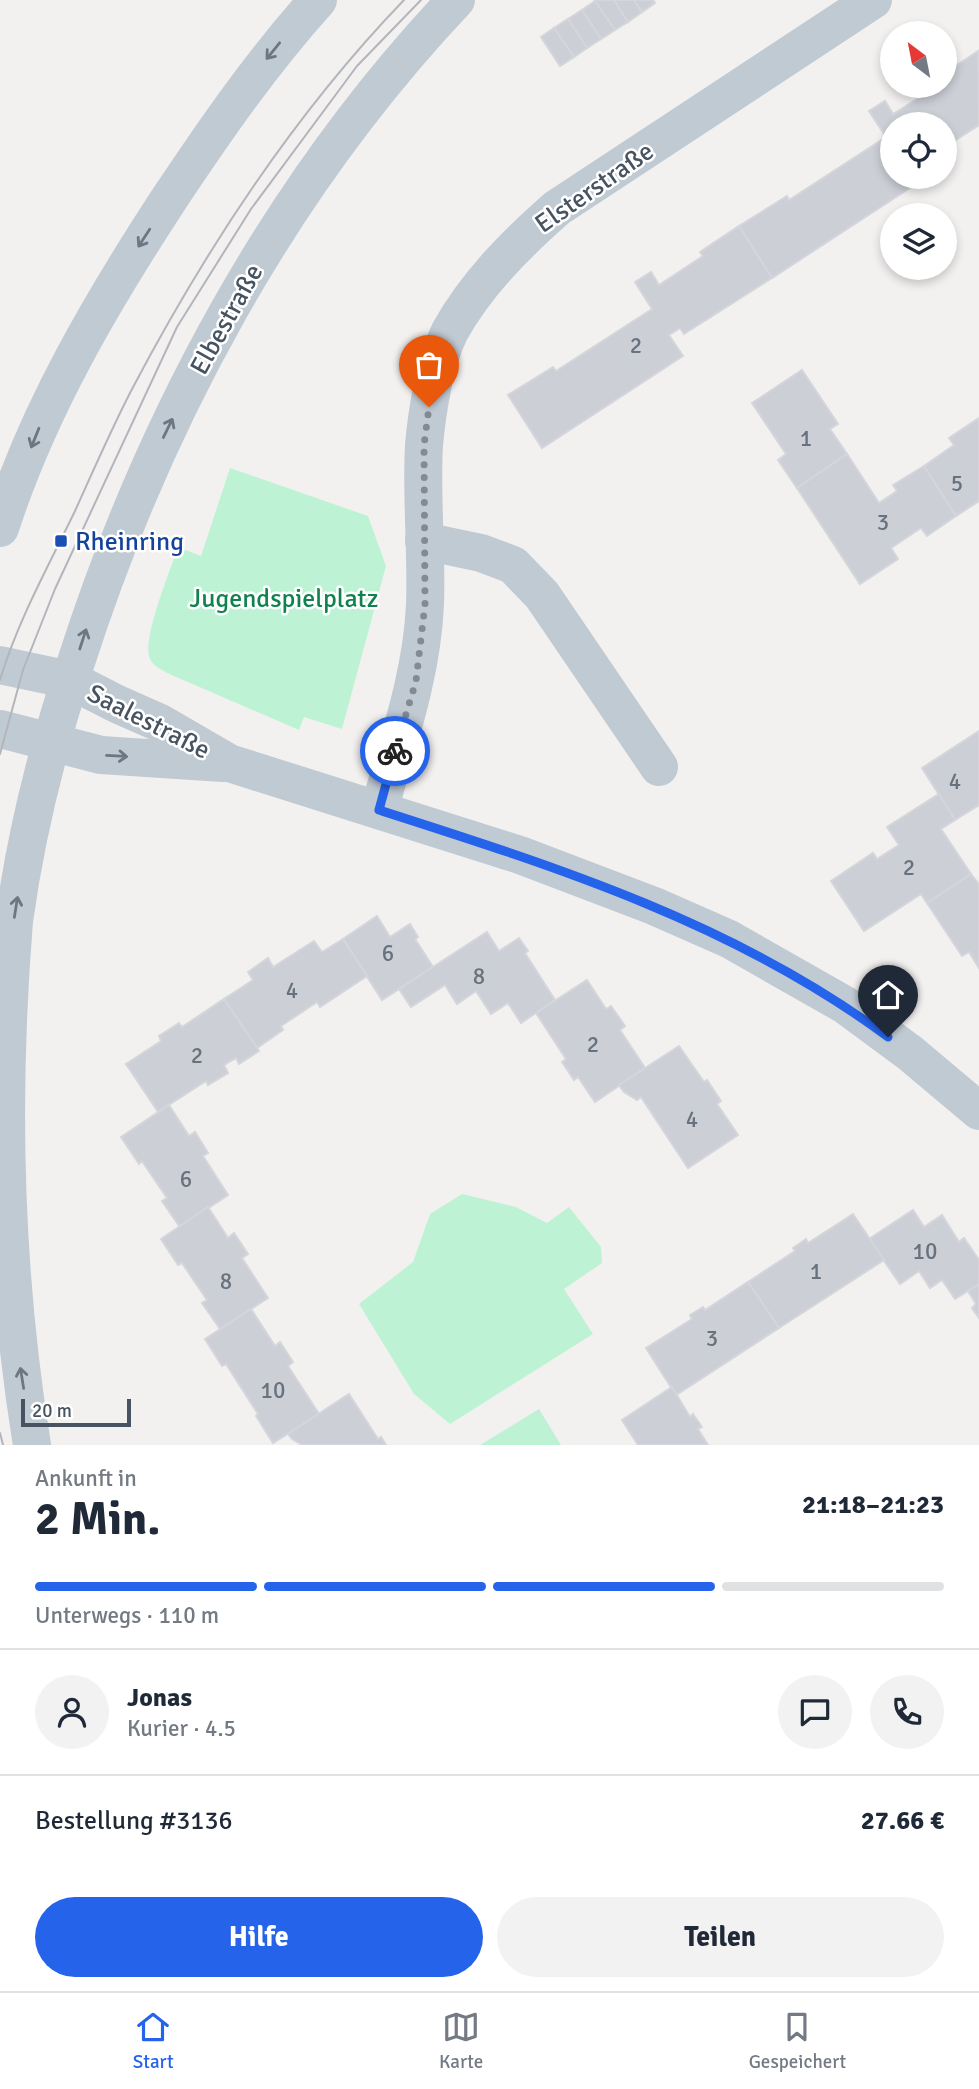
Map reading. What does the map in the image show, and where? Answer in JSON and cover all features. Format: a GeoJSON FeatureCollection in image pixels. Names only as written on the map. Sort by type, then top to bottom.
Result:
{"type":"FeatureCollection","features":[{"type":"Feature","properties":{"kind":"street"},"geometry":{"type":"LineString","coordinates":[[0,528],[51,399],[117,278],[248,83],[318,0]]}},
{"type":"Feature","properties":{"kind":"street","name":"Elbestraße"},"geometry":{"type":"LineString","coordinates":[[32,1445],[14,1323],[4,1195],[2,1103],[5,1007],[13,925],[20,877],[50,742],[103,580],[152,463],[205,351],[256,264],[361,110],[422,36],[456,0]]}},
{"type":"Feature","properties":{"kind":"street","name":"Elsterstraße"},"geometry":{"type":"LineString","coordinates":[[379,810],[416,681],[425,604],[424,445],[432,388],[450,333],[489,275],[517,243],[557,208],[873,0]]}},
{"type":"Feature","properties":{"kind":"street"},"geometry":{"type":"LineString","coordinates":[[424,541],[481,553],[513,565],[542,595],[659,767]]}},
{"type":"Feature","properties":{"kind":"street"},"geometry":{"type":"LineString","coordinates":[[0,665],[70,680]]}},
{"type":"Feature","properties":{"kind":"street","name":"Saalestraße"},"geometry":{"type":"LineString","coordinates":[[70,680],[160,723],[229,763],[579,876],[729,940],[845,1005],[910,1053],[979,1111]]}},
{"type":"Feature","properties":{"kind":"street"},"geometry":{"type":"LineString","coordinates":[[0,729],[50,742]]}},
{"type":"Feature","properties":{"kind":"street","name":"Saalestraße"},"geometry":{"type":"LineString","coordinates":[[50,742],[101,755],[229,763]]}},
{"type":"Feature","properties":{"kind":"green space","name":"Jugendspielplatz"},"geometry":{"type":"Polygon","coordinates":[[[230,468],[368,516],[386,566],[342,729],[304,717],[299,730],[167,673],[150,659],[148,650],[153,621],[178,547],[201,556],[230,468]]]}},
{"type":"Feature","properties":{"kind":"green space"},"geometry":{"type":"Polygon","coordinates":[[[462,1194],[516,1207],[547,1223],[569,1207],[601,1247],[602,1263],[564,1289],[593,1334],[450,1424],[414,1394],[359,1304],[413,1262],[430,1214],[462,1194]]]}},
{"type":"Feature","properties":{"kind":"green space"},"geometry":{"type":"Polygon","coordinates":[[[539,1409],[561,1445],[480,1445],[539,1409]]]}},
{"type":"Feature","properties":{"kind":"building"},"geometry":{"type":"Polygon","coordinates":[[[614,0],[628,22],[615,30],[595,1],[614,0]]]}},
{"type":"Feature","properties":{"kind":"building"},"geometry":{"type":"Polygon","coordinates":[[[614,0],[634,0],[642,12],[628,22],[614,0]]]}},
{"type":"Feature","properties":{"kind":"building"},"geometry":{"type":"Polygon","coordinates":[[[634,0],[653,0],[655,3],[642,12],[634,0]]]}},
{"type":"Feature","properties":{"kind":"building"},"geometry":{"type":"Polygon","coordinates":[[[595,1],[615,30],[601,39],[582,10],[595,1]]]}},
{"type":"Feature","properties":{"kind":"building"},"geometry":{"type":"Polygon","coordinates":[[[582,10],[601,39],[587,48],[568,19],[582,10]]]}},
{"type":"Feature","properties":{"kind":"building"},"geometry":{"type":"Polygon","coordinates":[[[568,19],[587,48],[574,57],[554,28],[568,19]]]}},
{"type":"Feature","properties":{"kind":"building"},"geometry":{"type":"Polygon","coordinates":[[[554,28],[574,57],[560,66],[541,37],[554,28]]]}},
{"type":"Feature","properties":{"kind":"building"},"geometry":{"type":"Polygon","coordinates":[[[978,51],[979,125],[957,139],[957,112],[896,112],[919,98],[957,98],[957,65],[978,51]]]}},
{"type":"Feature","properties":{"kind":"building"},"geometry":{"type":"Polygon","coordinates":[[[885,101],[892,112],[880,112],[880,128],[869,111],[885,101]]]}},
{"type":"Feature","properties":{"kind":"building"},"geometry":{"type":"Polygon","coordinates":[[[880,141],[880,189],[908,189],[887,203],[880,203],[880,208],[772,278],[739,226],[787,196],[789,200],[880,141]]]}},
{"type":"Feature","properties":{"kind":"building"},"geometry":{"type":"Polygon","coordinates":[[[739,226],[772,278],[684,334],[680,328],[669,335],[683,356],[542,448],[508,395],[553,367],[556,371],[652,309],[635,282],[651,272],[659,285],[703,256],[700,252],[739,226]]]}},
{"type":"Feature","properties":{"kind":"building"},"geometry":{"type":"Polygon","coordinates":[[[802,370],[838,424],[830,429],[847,454],[797,488],[778,460],[786,454],[752,403],[802,370]]]}},
{"type":"Feature","properties":{"kind":"building"},"geometry":{"type":"Polygon","coordinates":[[[979,418],[979,501],[956,516],[924,466],[954,445],[949,438],[979,418]]]}},
{"type":"Feature","properties":{"kind":"building"},"geometry":{"type":"Polygon","coordinates":[[[847,454],[879,503],[897,491],[893,485],[924,466],[956,516],[927,536],[921,528],[891,548],[898,559],[860,584],[797,488],[847,454]]]}},
{"type":"Feature","properties":{"kind":"building"},"geometry":{"type":"Polygon","coordinates":[[[979,731],[979,805],[955,820],[922,768],[979,731]]]}},
{"type":"Feature","properties":{"kind":"building"},"geometry":{"type":"Polygon","coordinates":[[[939,794],[955,820],[941,829],[971,874],[927,903],[921,894],[864,931],[831,881],[873,853],[877,859],[899,845],[887,827],[939,794]]]}},
{"type":"Feature","properties":{"kind":"building"},"geometry":{"type":"Polygon","coordinates":[[[971,874],[979,884],[979,968],[969,952],[962,956],[927,903],[971,874]]]}},
{"type":"Feature","properties":{"kind":"building"},"geometry":{"type":"Polygon","coordinates":[[[377,916],[390,937],[410,924],[418,937],[415,939],[433,967],[382,1000],[343,939],[377,916]]]}},
{"type":"Feature","properties":{"kind":"building"},"geometry":{"type":"Polygon","coordinates":[[[487,932],[499,951],[519,938],[528,951],[525,953],[555,1000],[521,1023],[508,1003],[491,1014],[476,991],[457,1004],[445,985],[411,1007],[399,989],[487,932]]]}},
{"type":"Feature","properties":{"kind":"building"},"geometry":{"type":"Polygon","coordinates":[[[343,939],[367,976],[320,1007],[317,1002],[281,1026],[283,1030],[257,1048],[224,999],[253,980],[248,972],[268,958],[273,967],[314,941],[322,952],[343,939]]]}},
{"type":"Feature","properties":{"kind":"building"},"geometry":{"type":"Polygon","coordinates":[[[587,980],[606,1009],[611,1006],[625,1026],[620,1030],[645,1068],[595,1102],[578,1077],[574,1080],[562,1062],[566,1059],[536,1013],[587,980]]]}},
{"type":"Feature","properties":{"kind":"building"},"geometry":{"type":"Polygon","coordinates":[[[224,999],[259,1051],[239,1064],[236,1058],[224,1065],[228,1073],[208,1085],[206,1081],[158,1112],[126,1064],[161,1041],[159,1036],[179,1023],[182,1027],[224,999]]]}},
{"type":"Feature","properties":{"kind":"building"},"geometry":{"type":"Polygon","coordinates":[[[679,1046],[721,1101],[717,1104],[738,1135],[688,1168],[641,1097],[637,1100],[624,1092],[619,1085],[679,1046]]]}},
{"type":"Feature","properties":{"kind":"building"},"geometry":{"type":"Polygon","coordinates":[[[169,1105],[189,1136],[195,1132],[208,1153],[203,1156],[228,1195],[180,1227],[162,1201],[167,1198],[142,1161],[139,1164],[121,1137],[169,1105]]]}},
{"type":"Feature","properties":{"kind":"building"},"geometry":{"type":"Polygon","coordinates":[[[208,1207],[228,1238],[234,1233],[248,1254],[242,1258],[268,1298],[220,1329],[202,1303],[207,1300],[182,1263],[178,1265],[161,1239],[208,1207]]]}},
{"type":"Feature","properties":{"kind":"building"},"geometry":{"type":"Polygon","coordinates":[[[913,1210],[924,1227],[942,1215],[959,1242],[964,1238],[979,1260],[979,1284],[955,1299],[942,1280],[930,1288],[919,1271],[900,1284],[869,1239],[913,1210]]]}},
{"type":"Feature","properties":{"kind":"building"},"geometry":{"type":"Polygon","coordinates":[[[853,1214],[884,1260],[779,1328],[748,1282],[795,1251],[793,1248],[806,1239],[808,1243],[853,1214]]]}},
{"type":"Feature","properties":{"kind":"building"},"geometry":{"type":"Polygon","coordinates":[[[748,1282],[779,1328],[676,1395],[646,1348],[692,1319],[690,1315],[703,1307],[705,1310],[748,1282]]]}},
{"type":"Feature","properties":{"kind":"building"},"geometry":{"type":"Polygon","coordinates":[[[979,1284],[979,1318],[972,1308],[976,1304],[968,1291],[979,1284]]]}},
{"type":"Feature","properties":{"kind":"building"},"geometry":{"type":"Polygon","coordinates":[[[251,1309],[275,1346],[280,1342],[293,1362],[288,1366],[319,1414],[273,1443],[226,1364],[222,1366],[205,1339],[251,1309]]]}},
{"type":"Feature","properties":{"kind":"building"},"geometry":{"type":"Polygon","coordinates":[[[672,1387],[690,1417],[693,1414],[702,1427],[698,1429],[708,1445],[638,1445],[622,1420],[672,1387]]]}},
{"type":"Feature","properties":{"kind":"building"},"geometry":{"type":"Polygon","coordinates":[[[349,1394],[378,1439],[381,1437],[386,1445],[302,1445],[288,1434],[349,1394]]]}},
{"type":"Feature","properties":{"kind":"tram line"},"geometry":{"type":"LineString","coordinates":[[0,680],[25,615],[116,421],[189,287],[288,137],[363,44],[404,0]]}},
{"type":"Feature","properties":{"kind":"tram line"},"geometry":{"type":"LineString","coordinates":[[0,754],[23,670],[55,589],[177,327],[251,209],[357,66],[421,0]]}},
{"type":"Feature","properties":{"kind":"tram line"},"geometry":{"type":"LineString","coordinates":[[0,1433],[3,1445]]}},
{"type":"Feature","properties":{"kind":"way so far"},"geometry":{"type":"LineString","coordinates":[[395,751],[416,681],[425,604],[424,445],[429,407]]}},
{"type":"Feature","properties":{"kind":"place","name":"Rheinring"},"geometry":{"type":"Point","coordinates":[61,541]}},
{"type":"Feature","properties":{"kind":"route"},"geometry":{"type":"LineString","coordinates":[[395,751],[379,810],[520,855],[654,906],[729,940],[788,972],[845,1005],[888,1037]]}}]}
